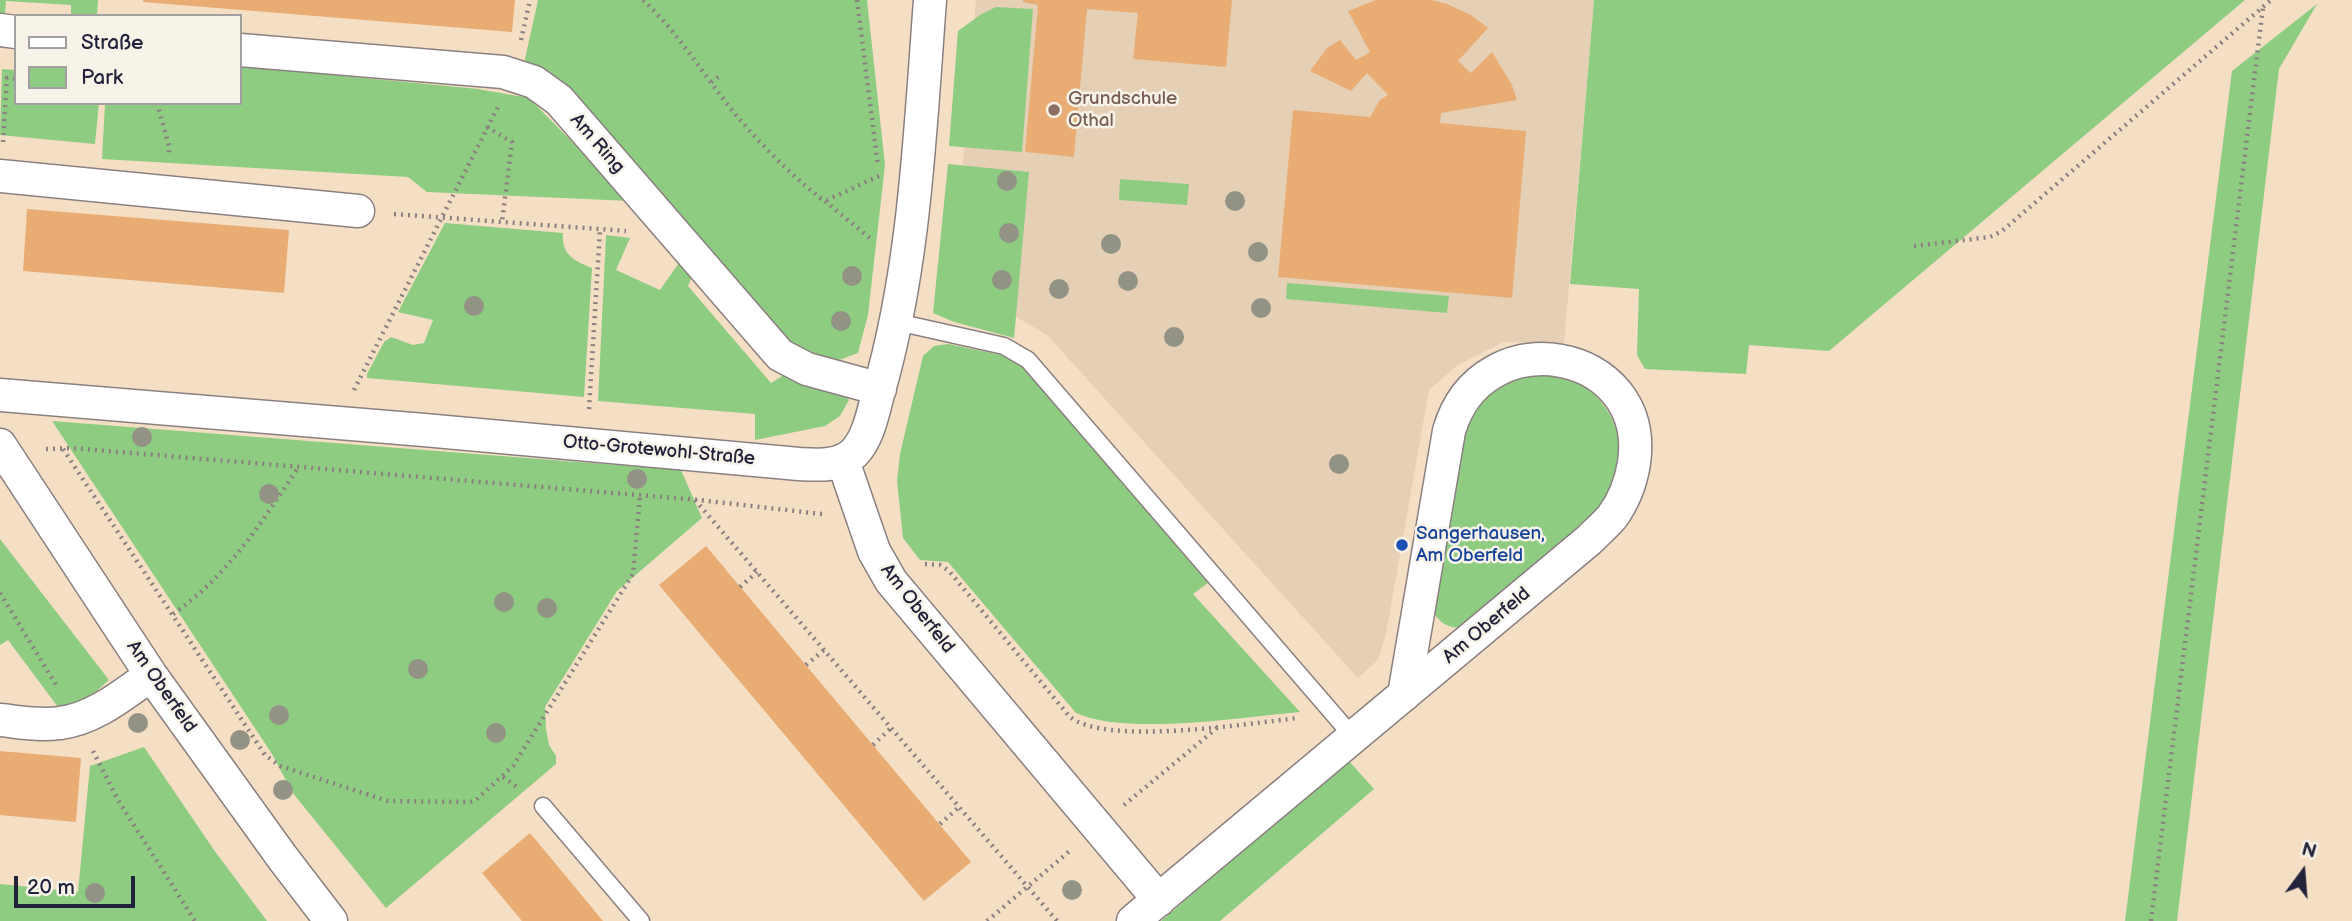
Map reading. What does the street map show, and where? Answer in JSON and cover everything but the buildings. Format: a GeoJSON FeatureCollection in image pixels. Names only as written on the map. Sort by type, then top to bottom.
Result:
{"type":"FeatureCollection","features":[{"type":"Feature","properties":{"kind":"street"},"geometry":{"type":"LineString","coordinates":[[842,461],[859,446],[871,419],[897,322],[915,184],[930,0]]}},
{"type":"Feature","properties":{"kind":"street","name":"Am Ring"},"geometry":{"type":"LineString","coordinates":[[242,50],[514,75],[534,82],[559,100],[780,355],[807,369],[880,389]]}},
{"type":"Feature","properties":{"kind":"street"},"geometry":{"type":"LineString","coordinates":[[0,176],[358,211]]}},
{"type":"Feature","properties":{"kind":"street","name":"Am Oberfeld"},"geometry":{"type":"LineString","coordinates":[[1133,921],[1354,738],[1589,540],[1611,517],[1621,503],[1633,471],[1636,452],[1630,417],[1614,390],[1586,368],[1556,358],[1542,357],[1512,362],[1486,375],[1472,387],[1457,408],[1449,431],[1404,695]]}},
{"type":"Feature","properties":{"kind":"street","name":"Otto-Grotewohl-Straße"},"geometry":{"type":"LineString","coordinates":[[0,395],[799,464],[819,465],[842,461]]}},
{"type":"Feature","properties":{"kind":"street","name":"Am Oberfeld"},"geometry":{"type":"LineString","coordinates":[[1,448],[151,675],[282,858],[331,921]]}},
{"type":"Feature","properties":{"kind":"street","name":"Am Oberfeld"},"geometry":{"type":"LineString","coordinates":[[842,461],[881,566],[899,592],[1159,900]]}},
{"type":"Feature","properties":{"kind":"street"},"geometry":{"type":"LineString","coordinates":[[0,720],[47,724],[76,719],[95,712],[151,675]]}},
{"type":"Feature","properties":{"kind":"lane"},"geometry":{"type":"LineString","coordinates":[[897,322],[1004,346],[1028,360],[1354,738]]}},
{"type":"Feature","properties":{"kind":"lane"},"geometry":{"type":"LineString","coordinates":[[543,806],[641,921]]}},
{"type":"Feature","properties":{"kind":"path"},"geometry":{"type":"LineString","coordinates":[[643,0],[680,39],[711,82],[771,154],[805,186],[873,241]]}},
{"type":"Feature","properties":{"kind":"path"},"geometry":{"type":"LineString","coordinates":[[857,0],[880,175],[885,184]]}},
{"type":"Feature","properties":{"kind":"path"},"geometry":{"type":"LineString","coordinates":[[1914,246],[1990,237],[2002,231],[2271,0]]}},
{"type":"Feature","properties":{"kind":"path"},"geometry":{"type":"LineString","coordinates":[[2151,921],[2263,7]]}},
{"type":"Feature","properties":{"kind":"path"},"geometry":{"type":"LineString","coordinates":[[342,423],[344,408],[514,75]]}},
{"type":"Feature","properties":{"kind":"path"},"geometry":{"type":"LineString","coordinates":[[711,82],[721,75]]}},
{"type":"Feature","properties":{"kind":"path"},"geometry":{"type":"LineString","coordinates":[[0,176],[7,78],[14,79]]}},
{"type":"Feature","properties":{"kind":"path"},"geometry":{"type":"LineString","coordinates":[[158,105],[169,146],[168,192]]}},
{"type":"Feature","properties":{"kind":"path"},"geometry":{"type":"LineString","coordinates":[[487,127],[512,142],[502,222]]}},
{"type":"Feature","properties":{"kind":"path"},"geometry":{"type":"LineString","coordinates":[[825,200],[880,175]]}},
{"type":"Feature","properties":{"kind":"path"},"geometry":{"type":"LineString","coordinates":[[358,211],[676,235]]}},
{"type":"Feature","properties":{"kind":"path"},"geometry":{"type":"LineString","coordinates":[[586,445],[600,230]]}},
{"type":"Feature","properties":{"kind":"path"},"geometry":{"type":"LineString","coordinates":[[1,448],[63,449],[298,467],[640,495],[862,517]]}},
{"type":"Feature","properties":{"kind":"path"},"geometry":{"type":"LineString","coordinates":[[63,449],[265,755],[276,764],[388,801],[465,803],[475,800],[513,766],[632,578],[640,495]]}},
{"type":"Feature","properties":{"kind":"path"},"geometry":{"type":"LineString","coordinates":[[784,510],[799,464]]}},
{"type":"Feature","properties":{"kind":"path"},"geometry":{"type":"LineString","coordinates":[[173,615],[206,590],[234,559],[298,467]]}},
{"type":"Feature","properties":{"kind":"path"},"geometry":{"type":"LineString","coordinates":[[695,500],[1057,921]]}},
{"type":"Feature","properties":{"kind":"path"},"geometry":{"type":"LineString","coordinates":[[740,587],[757,572]]}},
{"type":"Feature","properties":{"kind":"path"},"geometry":{"type":"LineString","coordinates":[[0,593],[76,719],[118,800],[195,921]]}},
{"type":"Feature","properties":{"kind":"path"},"geometry":{"type":"LineString","coordinates":[[806,665],[824,649]]}},
{"type":"Feature","properties":{"kind":"path"},"geometry":{"type":"LineString","coordinates":[[873,745],[891,727]]}},
{"type":"Feature","properties":{"kind":"path"},"geometry":{"type":"LineString","coordinates":[[940,824],[959,807]]}},
{"type":"Feature","properties":{"kind":"shaded area"},"geometry":{"type":"Polygon","coordinates":[[[976,0],[1594,0],[1564,343],[1504,342],[1458,365],[1429,390],[1386,634],[1378,660],[1358,678],[1047,335],[1016,317],[951,304],[976,0]]]}},
{"type":"Feature","properties":{"kind":"green space"},"geometry":{"type":"Polygon","coordinates":[[[0,0],[98,0],[97,14],[71,14],[71,5],[6,1],[5,15],[0,15],[0,0]]]}},
{"type":"Feature","properties":{"kind":"green space"},"geometry":{"type":"Polygon","coordinates":[[[538,0],[867,0],[885,165],[868,315],[858,353],[831,363],[792,349],[527,68],[525,59],[538,0]]]}},
{"type":"Feature","properties":{"kind":"green space"},"geometry":{"type":"Polygon","coordinates":[[[1594,0],[2245,0],[1829,351],[1749,345],[1746,374],[1645,369],[1637,355],[1639,289],[1570,284],[1594,0]]]}},
{"type":"Feature","properties":{"kind":"green space"},"geometry":{"type":"Polygon","coordinates":[[[2317,4],[2279,69],[2177,921],[2125,921],[2232,71],[2317,4]]]}},
{"type":"Feature","properties":{"kind":"green space"},"geometry":{"type":"Polygon","coordinates":[[[996,7],[1033,9],[1022,152],[949,146],[958,31],[996,7]]]}},
{"type":"Feature","properties":{"kind":"green space"},"geometry":{"type":"Polygon","coordinates":[[[242,66],[478,89],[529,98],[630,201],[427,192],[408,177],[102,159],[105,105],[242,105],[242,66]]]}},
{"type":"Feature","properties":{"kind":"green space"},"geometry":{"type":"Polygon","coordinates":[[[2,69],[14,70],[14,105],[99,105],[95,144],[0,135],[2,69]]]}},
{"type":"Feature","properties":{"kind":"green space"},"geometry":{"type":"Polygon","coordinates":[[[948,164],[1029,172],[1014,338],[954,322],[933,313],[948,164]]]}},
{"type":"Feature","properties":{"kind":"green space"},"geometry":{"type":"Polygon","coordinates":[[[1120,179],[1189,184],[1187,205],[1119,200],[1120,179]]]}},
{"type":"Feature","properties":{"kind":"green space"},"geometry":{"type":"Polygon","coordinates":[[[445,223],[563,233],[564,246],[570,256],[592,268],[584,397],[367,378],[384,342],[391,337],[413,345],[424,343],[433,320],[398,312],[445,223]]]}},
{"type":"Feature","properties":{"kind":"green space"},"geometry":{"type":"Polygon","coordinates":[[[606,235],[630,238],[616,270],[660,290],[681,260],[694,272],[688,286],[771,383],[784,375],[839,390],[849,400],[840,416],[825,426],[755,440],[755,414],[598,401],[606,235]]]}},
{"type":"Feature","properties":{"kind":"green space"},"geometry":{"type":"Polygon","coordinates":[[[1287,283],[1449,296],[1447,313],[1286,299],[1287,283]]]}},
{"type":"Feature","properties":{"kind":"green space"},"geometry":{"type":"Polygon","coordinates":[[[948,344],[1006,356],[1025,369],[1208,583],[1193,594],[1300,712],[1217,721],[1154,724],[1098,720],[1076,713],[948,562],[920,560],[903,538],[897,481],[900,454],[923,356],[934,346],[948,344]]]}},
{"type":"Feature","properties":{"kind":"green space"},"geometry":{"type":"Polygon","coordinates":[[[1535,374],[1576,381],[1599,400],[1612,420],[1619,441],[1617,475],[1608,496],[1546,560],[1462,628],[1448,626],[1432,610],[1462,443],[1468,425],[1478,405],[1492,389],[1535,374]]]}},
{"type":"Feature","properties":{"kind":"green space"},"geometry":{"type":"Polygon","coordinates":[[[52,421],[681,470],[702,518],[617,591],[545,707],[549,745],[556,756],[556,764],[386,908],[292,792],[272,754],[52,421]]]}},
{"type":"Feature","properties":{"kind":"green space"},"geometry":{"type":"Polygon","coordinates":[[[0,539],[109,680],[91,696],[61,711],[8,640],[0,645],[0,539]]]}},
{"type":"Feature","properties":{"kind":"green space"},"geometry":{"type":"Polygon","coordinates":[[[144,747],[214,850],[267,921],[0,921],[0,884],[78,892],[90,766],[144,747]]]}},
{"type":"Feature","properties":{"kind":"green space"},"geometry":{"type":"Polygon","coordinates":[[[1348,760],[1374,789],[1220,921],[1161,921],[1348,760]]]}},
{"type":"Feature","properties":{"kind":"place","name":"Grundschule Othal"},"geometry":{"type":"Point","coordinates":[1054,110]}},
{"type":"Feature","properties":{"kind":"place","name":"Sangerhausen, Am Oberfeld"},"geometry":{"type":"Point","coordinates":[1402,545]}}]}
